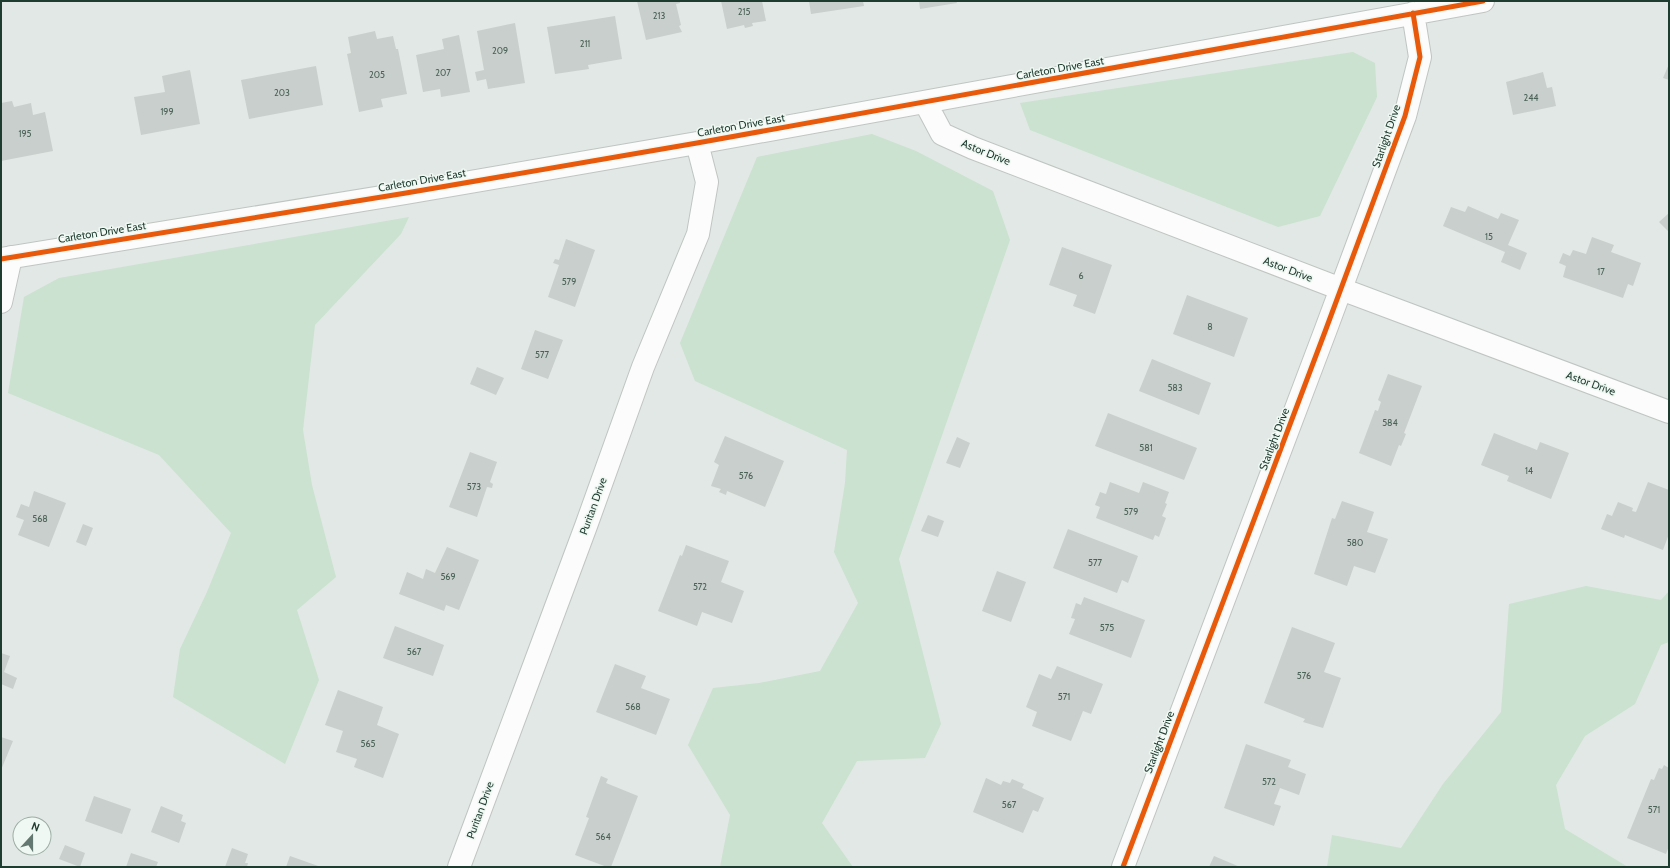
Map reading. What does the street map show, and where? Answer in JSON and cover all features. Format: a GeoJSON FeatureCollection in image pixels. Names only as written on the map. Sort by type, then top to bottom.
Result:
{"type":"FeatureCollection","features":[{"type":"Feature","properties":{"kind":"street","name":"Carleton Drive East"},"geometry":{"type":"LineString","coordinates":[[6,258],[406,193],[697,143],[1483,1]]}},
{"type":"Feature","properties":{"kind":"street","name":"Starlight Drive"},"geometry":{"type":"LineString","coordinates":[[1123,867],[1405,116],[1420,57],[1413,14]]}},
{"type":"Feature","properties":{"kind":"street","name":"Astor Drive"},"geometry":{"type":"LineString","coordinates":[[925,102],[942,134],[961,142],[1341,289],[1669,412]]}},
{"type":"Feature","properties":{"kind":"street","name":"Puritan Drive"},"geometry":{"type":"LineString","coordinates":[[459,867],[584,533],[643,367],[698,234],[707,182],[697,143]]}},
{"type":"Feature","properties":{"kind":"street"},"geometry":{"type":"LineString","coordinates":[[1,302],[6,258]]}},
{"type":"Feature","properties":{"kind":"green space"},"geometry":{"type":"Polygon","coordinates":[[[1353,52],[1375,63],[1377,97],[1320,216],[1278,227],[1030,130],[1020,103],[1353,52]]]}},
{"type":"Feature","properties":{"kind":"green space"},"geometry":{"type":"Polygon","coordinates":[[[872,134],[916,151],[993,191],[1010,240],[899,559],[941,724],[925,758],[857,761],[822,823],[853,867],[720,867],[730,815],[688,745],[713,688],[759,683],[820,671],[858,603],[834,552],[845,483],[847,450],[695,381],[680,343],[757,157],[872,134]]]}},
{"type":"Feature","properties":{"kind":"green space"},"geometry":{"type":"Polygon","coordinates":[[[409,217],[401,234],[315,325],[303,430],[312,485],[336,577],[297,610],[319,680],[285,764],[173,697],[180,649],[207,592],[231,533],[159,455],[8,393],[24,297],[59,278],[409,217]]]}},
{"type":"Feature","properties":{"kind":"green space"},"geometry":{"type":"Polygon","coordinates":[[[1586,586],[1661,600],[1669,591],[1669,642],[1661,645],[1635,704],[1585,736],[1556,785],[1565,829],[1628,867],[1327,867],[1332,835],[1401,848],[1443,784],[1501,712],[1509,604],[1586,586]]]}},
{"type":"Feature","properties":{"kind":"building"},"geometry":{"type":"Polygon","coordinates":[[[637,1],[680,1],[680,3],[676,4],[681,25],[679,26],[682,32],[646,40],[637,1]]]}},
{"type":"Feature","properties":{"kind":"building"},"geometry":{"type":"Polygon","coordinates":[[[721,1],[762,1],[766,21],[752,23],[753,26],[745,28],[744,25],[727,29],[721,1]]]}},
{"type":"Feature","properties":{"kind":"building"},"geometry":{"type":"Polygon","coordinates":[[[809,1],[863,1],[864,6],[811,14],[809,1]]]}},
{"type":"Feature","properties":{"kind":"building"},"geometry":{"type":"Polygon","coordinates":[[[919,1],[956,1],[957,3],[920,9],[919,1]]]}},
{"type":"Feature","properties":{"kind":"building"},"geometry":{"type":"Polygon","coordinates":[[[615,16],[622,59],[588,65],[589,69],[555,74],[547,27],[615,16]]]}},
{"type":"Feature","properties":{"kind":"building"},"geometry":{"type":"Polygon","coordinates":[[[515,23],[525,83],[488,89],[486,79],[477,81],[475,72],[484,70],[477,31],[515,23]]]}},
{"type":"Feature","properties":{"kind":"building"},"geometry":{"type":"Polygon","coordinates":[[[375,31],[377,39],[393,36],[396,49],[398,49],[407,94],[381,99],[383,107],[359,112],[347,54],[351,53],[348,37],[375,31]]]}},
{"type":"Feature","properties":{"kind":"building"},"geometry":{"type":"Polygon","coordinates":[[[459,35],[470,92],[441,97],[440,89],[423,92],[416,55],[444,49],[442,39],[459,35]]]}},
{"type":"Feature","properties":{"kind":"building"},"geometry":{"type":"Polygon","coordinates":[[[1669,64],[1669,80],[1663,78],[1669,64]]]}},
{"type":"Feature","properties":{"kind":"building"},"geometry":{"type":"Polygon","coordinates":[[[316,66],[323,105],[249,119],[241,80],[316,66]]]}},
{"type":"Feature","properties":{"kind":"building"},"geometry":{"type":"Polygon","coordinates":[[[190,70],[200,124],[141,135],[134,97],[165,92],[162,76],[190,70]]]}},
{"type":"Feature","properties":{"kind":"building"},"geometry":{"type":"Polygon","coordinates":[[[1543,72],[1547,88],[1552,87],[1556,106],[1513,115],[1506,82],[1543,72]]]}},
{"type":"Feature","properties":{"kind":"building"},"geometry":{"type":"Polygon","coordinates":[[[12,101],[14,107],[31,103],[33,115],[45,112],[53,151],[1,161],[1,103],[12,101]]]}},
{"type":"Feature","properties":{"kind":"building"},"geometry":{"type":"Polygon","coordinates":[[[1468,206],[1498,219],[1501,213],[1519,220],[1508,245],[1527,253],[1520,270],[1501,262],[1505,252],[1443,226],[1451,207],[1465,212],[1468,206]]]}},
{"type":"Feature","properties":{"kind":"building"},"geometry":{"type":"Polygon","coordinates":[[[1669,213],[1669,232],[1659,222],[1669,213]]]}},
{"type":"Feature","properties":{"kind":"building"},"geometry":{"type":"Polygon","coordinates":[[[1592,237],[1614,245],[1611,252],[1641,263],[1633,286],[1628,284],[1623,298],[1563,277],[1566,266],[1559,263],[1563,253],[1570,256],[1573,250],[1586,254],[1592,237]]]}},
{"type":"Feature","properties":{"kind":"building"},"geometry":{"type":"Polygon","coordinates":[[[566,239],[595,250],[575,307],[548,297],[559,265],[553,263],[555,259],[559,260],[566,239]]]}},
{"type":"Feature","properties":{"kind":"building"},"geometry":{"type":"Polygon","coordinates":[[[1062,247],[1112,265],[1095,314],[1073,306],[1077,295],[1049,285],[1062,247]]]}},
{"type":"Feature","properties":{"kind":"building"},"geometry":{"type":"Polygon","coordinates":[[[1187,295],[1248,318],[1234,357],[1173,334],[1187,295]]]}},
{"type":"Feature","properties":{"kind":"building"},"geometry":{"type":"Polygon","coordinates":[[[535,330],[563,340],[548,379],[521,369],[535,330]]]}},
{"type":"Feature","properties":{"kind":"building"},"geometry":{"type":"Polygon","coordinates":[[[1152,359],[1211,383],[1199,415],[1139,391],[1152,359]]]}},
{"type":"Feature","properties":{"kind":"building"},"geometry":{"type":"Polygon","coordinates":[[[477,367],[504,378],[496,395],[470,384],[477,367]]]}},
{"type":"Feature","properties":{"kind":"building"},"geometry":{"type":"Polygon","coordinates":[[[1388,374],[1422,386],[1404,433],[1406,434],[1401,446],[1399,445],[1391,466],[1359,453],[1375,410],[1378,411],[1381,402],[1378,400],[1388,374]]]}},
{"type":"Feature","properties":{"kind":"building"},"geometry":{"type":"Polygon","coordinates":[[[1108,413],[1197,448],[1184,480],[1095,446],[1108,413]]]}},
{"type":"Feature","properties":{"kind":"building"},"geometry":{"type":"Polygon","coordinates":[[[1494,433],[1537,450],[1540,442],[1569,453],[1551,499],[1507,481],[1509,476],[1481,465],[1494,433]]]}},
{"type":"Feature","properties":{"kind":"building"},"geometry":{"type":"Polygon","coordinates":[[[725,436],[784,461],[765,507],[727,491],[726,495],[719,492],[721,489],[711,486],[719,465],[714,462],[725,436]]]}},
{"type":"Feature","properties":{"kind":"building"},"geometry":{"type":"Polygon","coordinates":[[[957,437],[970,443],[960,468],[946,463],[957,437]]]}},
{"type":"Feature","properties":{"kind":"building"},"geometry":{"type":"Polygon","coordinates":[[[470,452],[497,462],[490,482],[493,484],[492,488],[487,487],[477,517],[449,507],[470,452]]]}},
{"type":"Feature","properties":{"kind":"building"},"geometry":{"type":"Polygon","coordinates":[[[1110,482],[1139,493],[1143,482],[1169,492],[1165,503],[1167,504],[1162,516],[1166,518],[1159,537],[1155,535],[1153,540],[1096,518],[1100,507],[1095,505],[1100,492],[1106,494],[1110,482]]]}},
{"type":"Feature","properties":{"kind":"building"},"geometry":{"type":"Polygon","coordinates":[[[1648,482],[1669,490],[1669,534],[1663,550],[1625,535],[1624,538],[1601,529],[1607,514],[1612,516],[1618,502],[1633,508],[1632,511],[1636,512],[1648,482]]]}},
{"type":"Feature","properties":{"kind":"building"},"geometry":{"type":"Polygon","coordinates":[[[34,491],[66,503],[49,547],[18,535],[24,520],[16,517],[21,504],[29,507],[34,491]]]}},
{"type":"Feature","properties":{"kind":"building"},"geometry":{"type":"Polygon","coordinates":[[[1342,501],[1374,512],[1367,532],[1388,539],[1375,573],[1354,566],[1347,586],[1314,574],[1332,518],[1335,519],[1342,501]]]}},
{"type":"Feature","properties":{"kind":"building"},"geometry":{"type":"Polygon","coordinates":[[[928,515],[944,521],[938,537],[921,531],[928,515]]]}},
{"type":"Feature","properties":{"kind":"building"},"geometry":{"type":"Polygon","coordinates":[[[83,524],[93,528],[86,546],[76,542],[83,524]]]}},
{"type":"Feature","properties":{"kind":"building"},"geometry":{"type":"Polygon","coordinates":[[[1068,529],[1138,556],[1128,583],[1122,580],[1117,593],[1053,568],[1068,529]]]}},
{"type":"Feature","properties":{"kind":"building"},"geometry":{"type":"Polygon","coordinates":[[[686,545],[729,561],[721,582],[744,591],[732,623],[702,612],[697,626],[658,611],[680,555],[682,556],[686,545]]]}},
{"type":"Feature","properties":{"kind":"building"},"geometry":{"type":"Polygon","coordinates":[[[447,547],[479,560],[459,610],[446,605],[444,611],[399,594],[407,572],[423,579],[426,569],[435,573],[447,547]]]}},
{"type":"Feature","properties":{"kind":"building"},"geometry":{"type":"Polygon","coordinates":[[[997,571],[1026,582],[1011,622],[982,611],[997,571]]]}},
{"type":"Feature","properties":{"kind":"building"},"geometry":{"type":"Polygon","coordinates":[[[1084,597],[1145,620],[1131,658],[1069,634],[1075,619],[1071,618],[1076,603],[1081,605],[1084,597]]]}},
{"type":"Feature","properties":{"kind":"building"},"geometry":{"type":"Polygon","coordinates":[[[395,626],[444,645],[433,676],[383,658],[395,626]]]}},
{"type":"Feature","properties":{"kind":"building"},"geometry":{"type":"Polygon","coordinates":[[[1292,627],[1335,643],[1324,672],[1341,678],[1323,728],[1303,722],[1305,719],[1264,703],[1292,627]]]}},
{"type":"Feature","properties":{"kind":"building"},"geometry":{"type":"Polygon","coordinates":[[[1,653],[10,656],[4,672],[17,678],[13,689],[1,684],[1,653]]]}},
{"type":"Feature","properties":{"kind":"building"},"geometry":{"type":"Polygon","coordinates":[[[615,664],[646,676],[641,688],[670,699],[656,735],[596,712],[615,664]]]}},
{"type":"Feature","properties":{"kind":"building"},"geometry":{"type":"Polygon","coordinates":[[[1057,666],[1103,684],[1091,714],[1083,711],[1071,741],[1032,726],[1037,712],[1026,707],[1039,674],[1051,679],[1057,666]]]}},
{"type":"Feature","properties":{"kind":"building"},"geometry":{"type":"Polygon","coordinates":[[[338,690],[383,707],[377,725],[399,734],[383,778],[354,767],[357,759],[336,752],[343,731],[325,725],[338,690]]]}},
{"type":"Feature","properties":{"kind":"building"},"geometry":{"type":"Polygon","coordinates":[[[1,737],[13,741],[1,770],[1,737]]]}},
{"type":"Feature","properties":{"kind":"building"},"geometry":{"type":"Polygon","coordinates":[[[1246,744],[1291,760],[1288,767],[1306,774],[1299,795],[1280,788],[1274,804],[1281,806],[1274,826],[1224,808],[1246,744]]]}},
{"type":"Feature","properties":{"kind":"building"},"geometry":{"type":"Polygon","coordinates":[[[1664,765],[1669,768],[1669,846],[1666,854],[1627,838],[1651,779],[1654,780],[1659,768],[1662,769],[1664,765]]]}},
{"type":"Feature","properties":{"kind":"building"},"geometry":{"type":"Polygon","coordinates":[[[601,776],[608,779],[606,783],[638,796],[611,867],[607,867],[575,855],[589,818],[586,817],[601,776]]]}},
{"type":"Feature","properties":{"kind":"building"},"geometry":{"type":"Polygon","coordinates":[[[986,778],[1001,785],[1003,781],[1010,783],[1012,779],[1024,784],[1022,788],[1044,798],[1038,812],[1033,810],[1023,833],[973,812],[986,778]]]}},
{"type":"Feature","properties":{"kind":"building"},"geometry":{"type":"Polygon","coordinates":[[[94,796],[131,809],[122,834],[85,821],[94,796]]]}},
{"type":"Feature","properties":{"kind":"building"},"geometry":{"type":"Polygon","coordinates":[[[161,806],[183,815],[181,821],[186,823],[179,843],[151,832],[161,806]]]}},
{"type":"Feature","properties":{"kind":"building"},"geometry":{"type":"Polygon","coordinates":[[[65,845],[85,853],[80,867],[59,859],[65,845]]]}},
{"type":"Feature","properties":{"kind":"building"},"geometry":{"type":"Polygon","coordinates":[[[232,848],[248,854],[245,863],[248,863],[247,867],[225,867],[232,848]]]}},
{"type":"Feature","properties":{"kind":"building"},"geometry":{"type":"Polygon","coordinates":[[[131,853],[158,862],[156,867],[126,867],[131,853]]]}},
{"type":"Feature","properties":{"kind":"building"},"geometry":{"type":"Polygon","coordinates":[[[290,856],[321,867],[286,867],[290,856]]]}},
{"type":"Feature","properties":{"kind":"building"},"geometry":{"type":"Polygon","coordinates":[[[1214,856],[1240,867],[1209,867],[1214,856]]]}},
{"type":"Feature","properties":{"kind":"cycle path"},"geometry":{"type":"LineString","coordinates":[[1,259],[406,193],[697,143],[1483,1]]}},
{"type":"Feature","properties":{"kind":"cycle path"},"geometry":{"type":"LineString","coordinates":[[1123,867],[1405,116],[1420,57],[1413,13]]}}]}
